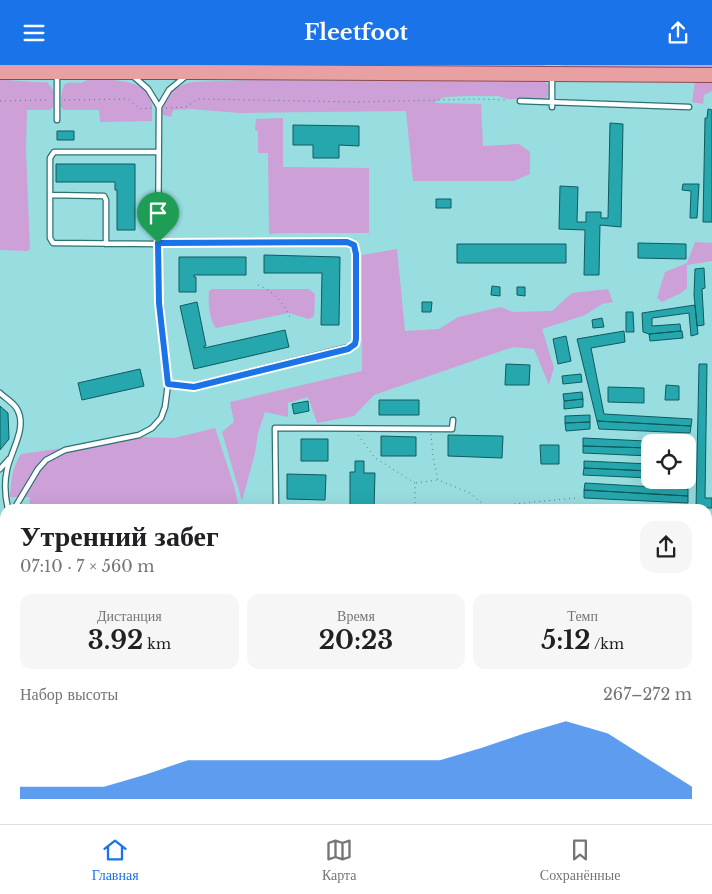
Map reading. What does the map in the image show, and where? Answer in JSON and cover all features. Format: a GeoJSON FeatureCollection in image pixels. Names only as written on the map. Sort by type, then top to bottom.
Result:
{"type":"FeatureCollection","features":[{"type":"Feature","properties":{"kind":"main road"},"geometry":{"type":"LineString","coordinates":[[0,73],[552,69],[712,75]]}},
{"type":"Feature","properties":{"kind":"lane"},"geometry":{"type":"LineString","coordinates":[[552,69],[552,104]]}},
{"type":"Feature","properties":{"kind":"lane"},"geometry":{"type":"LineString","coordinates":[[57,72],[57,120]]}},
{"type":"Feature","properties":{"kind":"lane"},"geometry":{"type":"LineString","coordinates":[[124,72],[142,83],[159,107]]}},
{"type":"Feature","properties":{"kind":"lane"},"geometry":{"type":"LineString","coordinates":[[17,504],[38,469],[46,461],[65,451],[139,435],[152,428],[161,418],[166,407],[168,384],[159,303],[159,107],[169,90],[191,72]]}},
{"type":"Feature","properties":{"kind":"lane"},"geometry":{"type":"LineString","coordinates":[[520,101],[552,104],[689,107]]}},
{"type":"Feature","properties":{"kind":"lane"},"geometry":{"type":"LineString","coordinates":[[158,152],[54,152],[50,158],[50,238],[53,243],[347,242],[354,245],[356,254],[356,339],[355,344],[351,347],[194,387],[168,384]]}},
{"type":"Feature","properties":{"kind":"lane"},"geometry":{"type":"LineString","coordinates":[[50,195],[104,196],[106,200],[106,244]]}},
{"type":"Feature","properties":{"kind":"lane"},"geometry":{"type":"LineString","coordinates":[[0,393],[15,407],[20,417],[17,443],[6,471],[4,495],[7,504]]}},
{"type":"Feature","properties":{"kind":"lane"},"geometry":{"type":"LineString","coordinates":[[276,504],[275,428],[452,429],[453,420]]}},
{"type":"Feature","properties":{"kind":"lane"},"geometry":{"type":"LineString","coordinates":[[0,469],[10,458]]}},
{"type":"Feature","properties":{"kind":"path"},"geometry":{"type":"LineString","coordinates":[[0,101],[128,99],[140,109],[186,107],[198,99],[357,102],[508,100]]}},
{"type":"Feature","properties":{"kind":"path"},"geometry":{"type":"LineString","coordinates":[[258,285],[278,298],[290,317]]}},
{"type":"Feature","properties":{"kind":"path"},"geometry":{"type":"LineString","coordinates":[[354,428],[366,448],[375,458],[415,483],[438,480],[470,493],[483,504]]}},
{"type":"Feature","properties":{"kind":"path"},"geometry":{"type":"LineString","coordinates":[[430,429],[432,457],[438,480]]}},
{"type":"Feature","properties":{"kind":"path"},"geometry":{"type":"LineString","coordinates":[[415,483],[415,504]]}},
{"type":"Feature","properties":{"kind":"path"},"geometry":{"type":"LineString","coordinates":[[513,504],[576,498]]}},
{"type":"Feature","properties":{"kind":"shaded area"},"geometry":{"type":"Polygon","coordinates":[[[0,65],[545,65],[544,67],[0,65]]]}},
{"type":"Feature","properties":{"kind":"shaded area"},"geometry":{"type":"Polygon","coordinates":[[[560,65],[712,65],[712,68],[566,68],[560,65]]]}},
{"type":"Feature","properties":{"kind":"shaded area"},"geometry":{"type":"Polygon","coordinates":[[[89,79],[124,81],[146,91],[151,100],[152,121],[100,122],[99,110],[64,110],[61,107],[63,87],[69,83],[83,82],[89,79]]]}},
{"type":"Feature","properties":{"kind":"shaded area"},"geometry":{"type":"Polygon","coordinates":[[[0,80],[47,82],[54,91],[53,107],[50,110],[27,110],[26,150],[30,249],[27,251],[0,250],[0,80]]]}},
{"type":"Feature","properties":{"kind":"shaded area"},"geometry":{"type":"Polygon","coordinates":[[[260,80],[545,82],[549,85],[548,95],[546,98],[541,99],[468,96],[444,97],[434,103],[481,104],[483,146],[519,144],[530,152],[530,174],[514,181],[413,181],[406,111],[240,113],[190,109],[173,110],[171,117],[163,115],[163,103],[166,98],[175,89],[186,84],[192,82],[260,80]]]}},
{"type":"Feature","properties":{"kind":"shaded area"},"geometry":{"type":"Polygon","coordinates":[[[695,82],[712,82],[712,91],[704,95],[703,104],[692,102],[695,82]]]}},
{"type":"Feature","properties":{"kind":"shaded area"},"geometry":{"type":"Polygon","coordinates":[[[283,118],[283,167],[369,168],[369,233],[269,234],[268,153],[258,153],[258,131],[255,130],[256,119],[283,118]]]}},
{"type":"Feature","properties":{"kind":"shaded area"},"geometry":{"type":"Polygon","coordinates":[[[695,242],[712,243],[712,261],[687,265],[687,288],[662,302],[657,298],[665,272],[687,263],[695,242]]]}},
{"type":"Feature","properties":{"kind":"shaded area"},"geometry":{"type":"Polygon","coordinates":[[[397,249],[405,331],[439,329],[458,317],[501,307],[512,312],[552,311],[572,293],[608,289],[613,302],[602,304],[585,315],[542,329],[554,368],[549,385],[534,349],[513,347],[374,395],[354,416],[317,423],[308,397],[288,403],[288,417],[265,412],[258,433],[255,453],[242,501],[222,432],[234,422],[230,402],[362,371],[362,255],[397,249]]]}},
{"type":"Feature","properties":{"kind":"shaded area"},"geometry":{"type":"Polygon","coordinates":[[[212,289],[309,289],[315,294],[314,316],[309,319],[289,313],[216,328],[210,316],[209,291],[212,289]]]}},
{"type":"Feature","properties":{"kind":"shaded area"},"geometry":{"type":"Polygon","coordinates":[[[215,428],[238,504],[29,504],[30,497],[10,497],[12,474],[21,454],[141,437],[174,438],[215,428]]]}},
{"type":"Feature","properties":{"kind":"building"},"geometry":{"type":"Polygon","coordinates":[[[708,109],[712,110],[712,222],[703,222],[705,118],[707,118],[708,109]]]}},
{"type":"Feature","properties":{"kind":"building"},"geometry":{"type":"Polygon","coordinates":[[[610,123],[623,124],[621,227],[600,225],[599,275],[584,275],[585,230],[559,229],[560,186],[578,187],[577,222],[586,222],[586,212],[601,212],[601,218],[608,218],[610,123]]]}},
{"type":"Feature","properties":{"kind":"building"},"geometry":{"type":"Polygon","coordinates":[[[293,125],[359,126],[359,146],[339,145],[339,158],[313,158],[313,145],[293,145],[293,125]]]}},
{"type":"Feature","properties":{"kind":"building"},"geometry":{"type":"Polygon","coordinates":[[[57,131],[74,131],[74,140],[57,140],[57,131]]]}},
{"type":"Feature","properties":{"kind":"building"},"geometry":{"type":"Polygon","coordinates":[[[56,164],[135,164],[135,230],[117,230],[117,190],[115,190],[115,182],[56,182],[56,164]]]}},
{"type":"Feature","properties":{"kind":"building"},"geometry":{"type":"Polygon","coordinates":[[[683,184],[699,184],[697,218],[690,218],[691,191],[682,190],[683,184]]]}},
{"type":"Feature","properties":{"kind":"building"},"geometry":{"type":"Polygon","coordinates":[[[436,199],[451,199],[451,208],[436,208],[436,199]]]}},
{"type":"Feature","properties":{"kind":"building"},"geometry":{"type":"Polygon","coordinates":[[[638,243],[686,244],[686,259],[638,258],[638,243]]]}},
{"type":"Feature","properties":{"kind":"building"},"geometry":{"type":"Polygon","coordinates":[[[457,244],[566,244],[566,263],[457,263],[457,244]]]}},
{"type":"Feature","properties":{"kind":"building"},"geometry":{"type":"Polygon","coordinates":[[[264,255],[340,257],[339,325],[321,325],[322,273],[264,273],[264,255]]]}},
{"type":"Feature","properties":{"kind":"building"},"geometry":{"type":"Polygon","coordinates":[[[179,257],[246,257],[246,275],[194,275],[196,277],[196,292],[179,292],[179,257]]]}},
{"type":"Feature","properties":{"kind":"building"},"geometry":{"type":"Polygon","coordinates":[[[704,268],[705,288],[702,289],[704,325],[697,326],[694,295],[695,269],[704,268]]]}},
{"type":"Feature","properties":{"kind":"building"},"geometry":{"type":"Polygon","coordinates":[[[492,286],[500,287],[500,296],[491,295],[492,286]]]}},
{"type":"Feature","properties":{"kind":"building"},"geometry":{"type":"Polygon","coordinates":[[[517,287],[525,287],[525,296],[517,295],[517,287]]]}},
{"type":"Feature","properties":{"kind":"building"},"geometry":{"type":"Polygon","coordinates":[[[197,302],[206,346],[204,348],[285,330],[289,347],[194,369],[180,306],[197,302]]]}},
{"type":"Feature","properties":{"kind":"building"},"geometry":{"type":"Polygon","coordinates":[[[422,302],[432,302],[431,312],[422,312],[422,302]]]}},
{"type":"Feature","properties":{"kind":"building"},"geometry":{"type":"Polygon","coordinates":[[[695,305],[698,334],[691,336],[689,313],[652,318],[652,326],[680,324],[681,331],[649,334],[643,332],[642,313],[695,305]]]}},
{"type":"Feature","properties":{"kind":"building"},"geometry":{"type":"Polygon","coordinates":[[[626,312],[633,312],[634,332],[626,332],[626,312]]]}},
{"type":"Feature","properties":{"kind":"building"},"geometry":{"type":"Polygon","coordinates":[[[602,318],[604,327],[593,328],[592,320],[602,318]]]}},
{"type":"Feature","properties":{"kind":"building"},"geometry":{"type":"Polygon","coordinates":[[[624,331],[625,342],[591,348],[604,414],[692,419],[691,426],[597,421],[577,339],[624,331]]]}},
{"type":"Feature","properties":{"kind":"building"},"geometry":{"type":"Polygon","coordinates":[[[682,331],[683,338],[650,341],[649,334],[682,331]]]}},
{"type":"Feature","properties":{"kind":"building"},"geometry":{"type":"Polygon","coordinates":[[[566,336],[571,361],[558,364],[553,339],[566,336]]]}},
{"type":"Feature","properties":{"kind":"building"},"geometry":{"type":"Polygon","coordinates":[[[506,364],[530,365],[529,385],[505,385],[506,364]]]}},
{"type":"Feature","properties":{"kind":"building"},"geometry":{"type":"Polygon","coordinates":[[[699,364],[707,364],[705,498],[712,498],[712,504],[696,504],[699,364]]]}},
{"type":"Feature","properties":{"kind":"building"},"geometry":{"type":"Polygon","coordinates":[[[140,369],[144,386],[82,400],[78,383],[140,369]]]}},
{"type":"Feature","properties":{"kind":"building"},"geometry":{"type":"Polygon","coordinates":[[[581,374],[582,382],[563,384],[562,376],[581,374]]]}},
{"type":"Feature","properties":{"kind":"building"},"geometry":{"type":"Polygon","coordinates":[[[666,385],[679,386],[679,400],[665,400],[666,385]]]}},
{"type":"Feature","properties":{"kind":"building"},"geometry":{"type":"Polygon","coordinates":[[[608,387],[644,388],[644,403],[608,402],[608,387]]]}},
{"type":"Feature","properties":{"kind":"building"},"geometry":{"type":"Polygon","coordinates":[[[582,392],[583,399],[564,401],[563,394],[582,392]]]}},
{"type":"Feature","properties":{"kind":"building"},"geometry":{"type":"Polygon","coordinates":[[[583,399],[583,407],[564,409],[564,401],[583,399]]]}},
{"type":"Feature","properties":{"kind":"building"},"geometry":{"type":"Polygon","coordinates":[[[379,400],[419,400],[419,415],[379,415],[379,400]]]}},
{"type":"Feature","properties":{"kind":"building"},"geometry":{"type":"Polygon","coordinates":[[[308,401],[309,411],[294,414],[292,404],[308,401]]]}},
{"type":"Feature","properties":{"kind":"building"},"geometry":{"type":"Polygon","coordinates":[[[0,406],[8,413],[9,439],[0,450],[0,406]]]}},
{"type":"Feature","properties":{"kind":"building"},"geometry":{"type":"Polygon","coordinates":[[[590,415],[590,422],[565,423],[565,416],[590,415]]]}},
{"type":"Feature","properties":{"kind":"building"},"geometry":{"type":"Polygon","coordinates":[[[597,421],[691,426],[690,433],[599,429],[597,421]]]}},
{"type":"Feature","properties":{"kind":"building"},"geometry":{"type":"Polygon","coordinates":[[[590,422],[590,429],[566,431],[565,423],[590,422]]]}},
{"type":"Feature","properties":{"kind":"building"},"geometry":{"type":"Polygon","coordinates":[[[448,435],[503,436],[502,458],[448,456],[448,435]]]}},
{"type":"Feature","properties":{"kind":"building"},"geometry":{"type":"Polygon","coordinates":[[[381,436],[416,437],[416,456],[381,456],[381,436]]]}},
{"type":"Feature","properties":{"kind":"building"},"geometry":{"type":"Polygon","coordinates":[[[583,438],[641,441],[641,448],[583,446],[583,438]]]}},
{"type":"Feature","properties":{"kind":"building"},"geometry":{"type":"Polygon","coordinates":[[[301,439],[328,439],[328,461],[301,461],[301,439]]]}},
{"type":"Feature","properties":{"kind":"building"},"geometry":{"type":"Polygon","coordinates":[[[540,445],[559,445],[559,464],[541,464],[540,445]]]}},
{"type":"Feature","properties":{"kind":"building"},"geometry":{"type":"Polygon","coordinates":[[[583,446],[641,448],[641,456],[583,453],[583,446]]]}},
{"type":"Feature","properties":{"kind":"building"},"geometry":{"type":"Polygon","coordinates":[[[355,461],[364,461],[364,473],[375,473],[374,504],[350,504],[350,472],[355,472],[355,461]]]}},
{"type":"Feature","properties":{"kind":"building"},"geometry":{"type":"Polygon","coordinates":[[[584,461],[641,464],[641,471],[584,468],[584,461]]]}},
{"type":"Feature","properties":{"kind":"building"},"geometry":{"type":"Polygon","coordinates":[[[584,468],[641,471],[641,478],[583,475],[584,468]]]}},
{"type":"Feature","properties":{"kind":"building"},"geometry":{"type":"Polygon","coordinates":[[[287,474],[326,475],[325,500],[287,499],[287,474]]]}},
{"type":"Feature","properties":{"kind":"building"},"geometry":{"type":"Polygon","coordinates":[[[585,483],[641,486],[641,489],[688,489],[688,496],[584,490],[585,483]]]}},
{"type":"Feature","properties":{"kind":"building"},"geometry":{"type":"Polygon","coordinates":[[[584,490],[688,496],[688,503],[584,498],[584,490]]]}},
{"type":"Feature","properties":{"kind":"route"},"geometry":{"type":"LineString","coordinates":[[347,242],[354,245],[356,254],[355,344],[348,349],[194,387],[168,384],[159,303],[158,243],[347,242]]}}]}
